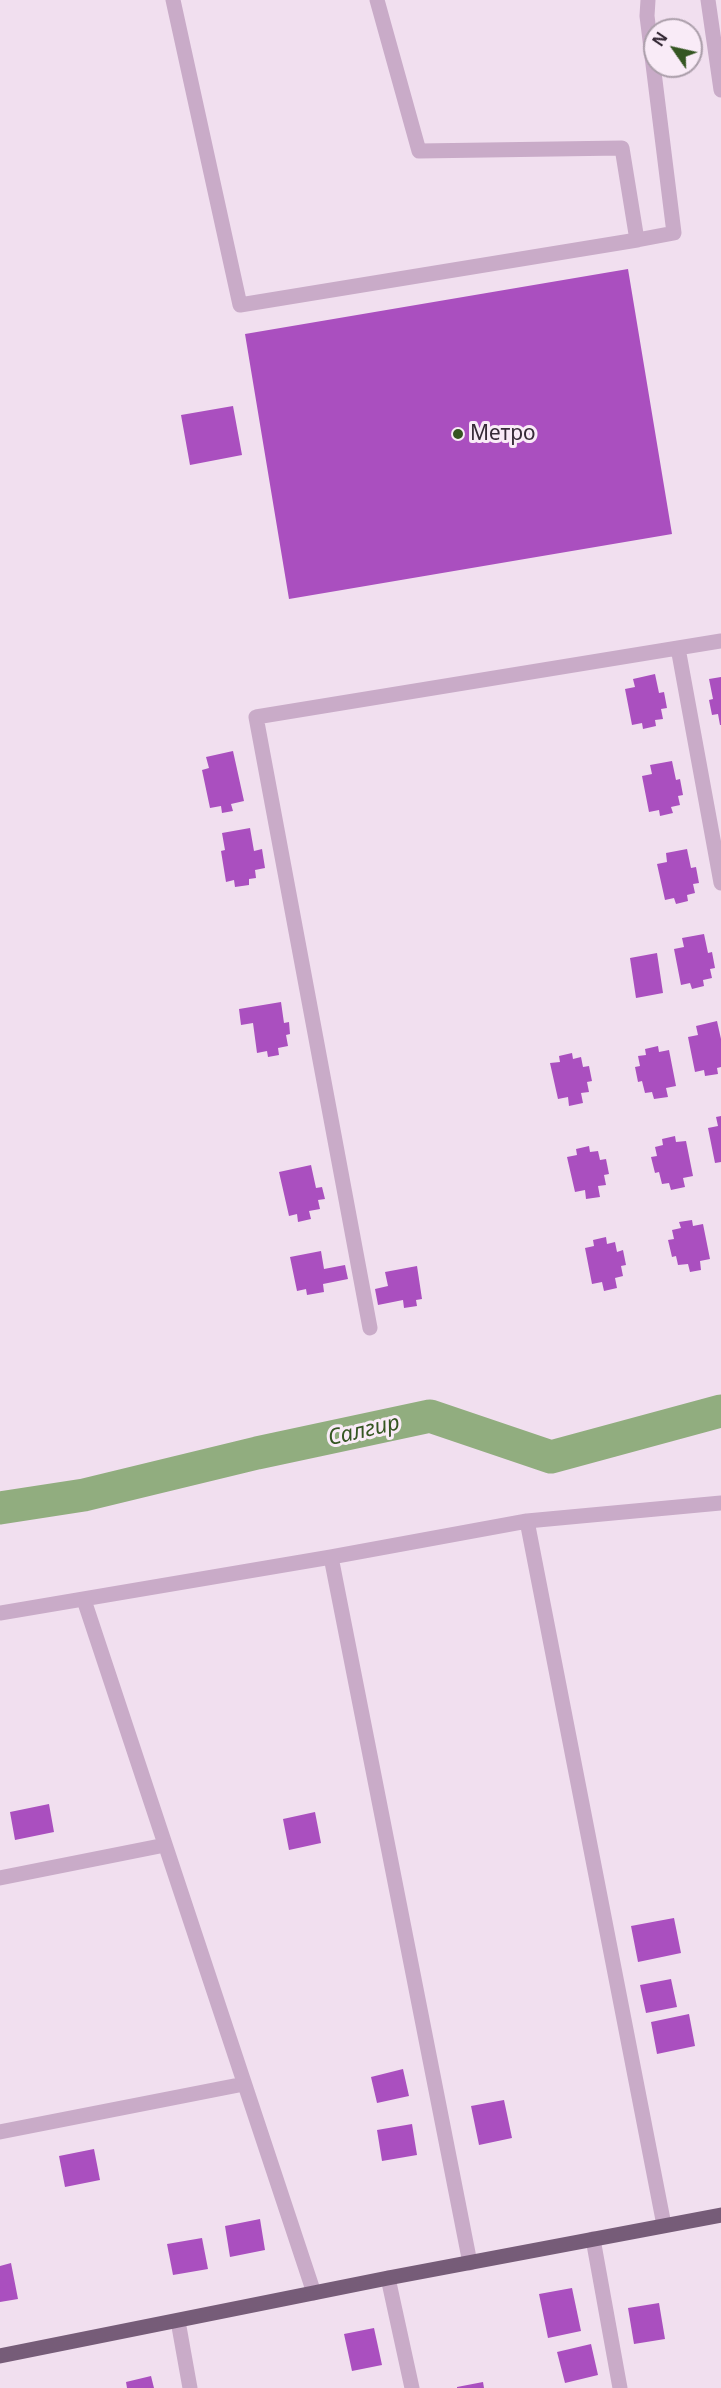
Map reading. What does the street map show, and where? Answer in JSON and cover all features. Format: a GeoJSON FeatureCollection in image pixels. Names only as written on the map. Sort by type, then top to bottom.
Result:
{"type":"FeatureCollection","features":[{"type":"Feature","properties":{"kind":"main road"},"geometry":{"type":"LineString","coordinates":[[0,2356],[388,2278],[721,2215]]}},
{"type":"Feature","properties":{"kind":"street"},"geometry":{"type":"LineString","coordinates":[[173,0],[240,305],[674,233],[647,16],[648,0]]}},
{"type":"Feature","properties":{"kind":"street"},"geometry":{"type":"LineString","coordinates":[[377,0],[419,151],[622,148],[637,240]]}},
{"type":"Feature","properties":{"kind":"street"},"geometry":{"type":"LineString","coordinates":[[708,0],[721,90]]}},
{"type":"Feature","properties":{"kind":"street"},"geometry":{"type":"LineString","coordinates":[[370,1328],[256,717],[721,641]]}},
{"type":"Feature","properties":{"kind":"street"},"geometry":{"type":"LineString","coordinates":[[678,648],[721,883]]}},
{"type":"Feature","properties":{"kind":"street"},"geometry":{"type":"LineString","coordinates":[[0,1613],[527,1521],[721,1504]]}},
{"type":"Feature","properties":{"kind":"street"},"geometry":{"type":"LineString","coordinates":[[527,1521],[664,2225]]}},
{"type":"Feature","properties":{"kind":"street"},"geometry":{"type":"LineString","coordinates":[[331,1557],[470,2263]]}},
{"type":"Feature","properties":{"kind":"street"},"geometry":{"type":"LineString","coordinates":[[84,1600],[314,2293]]}},
{"type":"Feature","properties":{"kind":"street"},"geometry":{"type":"LineString","coordinates":[[0,1878],[165,1845]]}},
{"type":"Feature","properties":{"kind":"street"},"geometry":{"type":"LineString","coordinates":[[0,2132],[244,2084]]}},
{"type":"Feature","properties":{"kind":"street"},"geometry":{"type":"LineString","coordinates":[[592,2239],[620,2388]]}},
{"type":"Feature","properties":{"kind":"street"},"geometry":{"type":"LineString","coordinates":[[388,2278],[412,2388]]}},
{"type":"Feature","properties":{"kind":"street"},"geometry":{"type":"LineString","coordinates":[[178,2321],[190,2388]]}},
{"type":"Feature","properties":{"kind":"building","name":"Метро"},"geometry":{"type":"Polygon","coordinates":[[[628,269],[672,534],[289,599],[245,334],[628,269]]]}},
{"type":"Feature","properties":{"kind":"building"},"geometry":{"type":"Polygon","coordinates":[[[233,406],[242,455],[190,465],[181,415],[233,406]]]}},
{"type":"Feature","properties":{"kind":"building"},"geometry":{"type":"Polygon","coordinates":[[[655,674],[659,693],[664,692],[667,708],[661,709],[663,719],[655,720],[656,726],[643,729],[642,723],[632,725],[625,689],[635,687],[633,679],[655,674]]]}},
{"type":"Feature","properties":{"kind":"building"},"geometry":{"type":"Polygon","coordinates":[[[721,677],[720,725],[718,714],[712,715],[709,700],[713,699],[709,679],[721,677]]]}},
{"type":"Feature","properties":{"kind":"building"},"geometry":{"type":"Polygon","coordinates":[[[233,751],[244,801],[231,804],[233,811],[222,813],[221,806],[210,808],[202,770],[209,768],[206,757],[233,751]]]}},
{"type":"Feature","properties":{"kind":"building"},"geometry":{"type":"Polygon","coordinates":[[[672,761],[676,780],[680,779],[683,795],[678,796],[680,805],[671,807],[673,813],[660,816],[659,810],[649,812],[642,776],[652,774],[650,765],[672,761]]]}},
{"type":"Feature","properties":{"kind":"building"},"geometry":{"type":"Polygon","coordinates":[[[250,828],[254,851],[262,849],[265,868],[255,870],[256,878],[249,879],[249,885],[235,887],[234,880],[226,882],[221,851],[225,850],[222,833],[250,828]]]}},
{"type":"Feature","properties":{"kind":"building"},"geometry":{"type":"Polygon","coordinates":[[[687,849],[691,868],[696,867],[699,883],[693,884],[695,893],[687,895],[688,901],[676,904],[674,898],[665,900],[657,864],[667,862],[666,853],[687,849]]]}},
{"type":"Feature","properties":{"kind":"building"},"geometry":{"type":"Polygon","coordinates":[[[704,934],[708,953],[712,952],[715,968],[710,969],[712,978],[703,980],[704,986],[692,989],[690,983],[681,985],[674,949],[684,947],[682,938],[704,934]]]}},
{"type":"Feature","properties":{"kind":"building"},"geometry":{"type":"Polygon","coordinates":[[[657,953],[663,993],[636,998],[630,958],[657,953]]]}},
{"type":"Feature","properties":{"kind":"building"},"geometry":{"type":"Polygon","coordinates":[[[281,1002],[284,1023],[289,1022],[290,1034],[286,1035],[288,1046],[278,1048],[279,1055],[268,1057],[267,1051],[257,1053],[253,1023],[241,1025],[239,1009],[281,1002]]]}},
{"type":"Feature","properties":{"kind":"building"},"geometry":{"type":"Polygon","coordinates":[[[717,1021],[721,1039],[721,1067],[717,1068],[718,1074],[705,1076],[704,1070],[695,1072],[688,1037],[698,1035],[696,1026],[717,1021]]]}},
{"type":"Feature","properties":{"kind":"building"},"geometry":{"type":"Polygon","coordinates":[[[658,1046],[659,1052],[669,1050],[676,1086],[666,1088],[668,1097],[654,1099],[652,1092],[645,1093],[642,1081],[638,1082],[635,1067],[640,1066],[638,1056],[646,1055],[645,1049],[658,1046]]]}},
{"type":"Feature","properties":{"kind":"building"},"geometry":{"type":"Polygon","coordinates":[[[572,1053],[573,1059],[581,1057],[583,1067],[589,1066],[592,1081],[587,1082],[589,1092],[581,1093],[583,1103],[569,1106],[568,1097],[558,1099],[550,1063],[560,1062],[559,1056],[572,1053]]]}},
{"type":"Feature","properties":{"kind":"building"},"geometry":{"type":"Polygon","coordinates":[[[721,1116],[721,1162],[715,1163],[708,1128],[718,1126],[716,1117],[721,1116]]]}},
{"type":"Feature","properties":{"kind":"building"},"geometry":{"type":"Polygon","coordinates":[[[675,1136],[676,1142],[686,1141],[693,1176],[683,1178],[685,1187],[671,1190],[669,1183],[662,1184],[659,1172],[655,1173],[651,1157],[657,1156],[655,1147],[663,1145],[662,1139],[675,1136]]]}},
{"type":"Feature","properties":{"kind":"building"},"geometry":{"type":"Polygon","coordinates":[[[589,1146],[590,1152],[598,1151],[600,1160],[606,1159],[609,1174],[604,1175],[606,1185],[598,1186],[600,1197],[586,1199],[585,1190],[575,1192],[567,1157],[577,1155],[576,1149],[589,1146]]]}},
{"type":"Feature","properties":{"kind":"building"},"geometry":{"type":"Polygon","coordinates":[[[311,1165],[316,1188],[322,1187],[325,1199],[318,1200],[320,1209],[309,1211],[311,1219],[298,1222],[297,1214],[289,1216],[279,1172],[311,1165]]]}},
{"type":"Feature","properties":{"kind":"building"},"geometry":{"type":"Polygon","coordinates":[[[692,1220],[693,1226],[703,1224],[710,1259],[700,1261],[701,1270],[690,1272],[688,1264],[678,1265],[676,1256],[672,1257],[668,1240],[674,1239],[672,1230],[681,1228],[679,1222],[692,1220]]]}},
{"type":"Feature","properties":{"kind":"building"},"geometry":{"type":"Polygon","coordinates":[[[606,1237],[607,1244],[615,1242],[617,1252],[623,1250],[626,1265],[621,1266],[623,1276],[615,1278],[617,1288],[604,1291],[602,1282],[592,1284],[585,1248],[594,1246],[593,1240],[606,1237]]]}},
{"type":"Feature","properties":{"kind":"building"},"geometry":{"type":"Polygon","coordinates":[[[321,1251],[324,1269],[345,1265],[348,1279],[323,1284],[324,1292],[307,1295],[306,1289],[297,1291],[290,1257],[321,1251]]]}},
{"type":"Feature","properties":{"kind":"building"},"geometry":{"type":"Polygon","coordinates":[[[417,1266],[422,1299],[416,1300],[417,1306],[404,1308],[403,1300],[378,1305],[375,1289],[388,1286],[385,1272],[417,1266]]]}},
{"type":"Feature","properties":{"kind":"building"},"geometry":{"type":"Polygon","coordinates":[[[49,1804],[54,1832],[15,1840],[10,1812],[49,1804]]]}},
{"type":"Feature","properties":{"kind":"building"},"geometry":{"type":"Polygon","coordinates":[[[315,1812],[321,1843],[289,1850],[283,1819],[315,1812]]]}},
{"type":"Feature","properties":{"kind":"building"},"geometry":{"type":"Polygon","coordinates":[[[674,1918],[681,1953],[638,1962],[631,1926],[674,1918]]]}},
{"type":"Feature","properties":{"kind":"building"},"geometry":{"type":"Polygon","coordinates":[[[671,1979],[677,2007],[646,2013],[640,1985],[671,1979]]]}},
{"type":"Feature","properties":{"kind":"building"},"geometry":{"type":"Polygon","coordinates":[[[689,2014],[695,2046],[657,2054],[651,2022],[689,2014]]]}},
{"type":"Feature","properties":{"kind":"building"},"geometry":{"type":"Polygon","coordinates":[[[403,2069],[409,2096],[377,2103],[371,2077],[403,2069]]]}},
{"type":"Feature","properties":{"kind":"building"},"geometry":{"type":"Polygon","coordinates":[[[504,2100],[512,2138],[479,2145],[471,2106],[504,2100]]]}},
{"type":"Feature","properties":{"kind":"building"},"geometry":{"type":"Polygon","coordinates":[[[412,2124],[417,2155],[382,2161],[377,2130],[412,2124]]]}},
{"type":"Feature","properties":{"kind":"building"},"geometry":{"type":"Polygon","coordinates":[[[94,2149],[100,2180],[65,2187],[59,2156],[94,2149]]]}},
{"type":"Feature","properties":{"kind":"building"},"geometry":{"type":"Polygon","coordinates":[[[260,2219],[265,2250],[230,2257],[225,2226],[260,2219]]]}},
{"type":"Feature","properties":{"kind":"building"},"geometry":{"type":"Polygon","coordinates":[[[202,2238],[208,2269],[173,2275],[167,2244],[202,2238]]]}},
{"type":"Feature","properties":{"kind":"building"},"geometry":{"type":"Polygon","coordinates":[[[11,2263],[18,2299],[0,2302],[0,2266],[11,2263]]]}},
{"type":"Feature","properties":{"kind":"building"},"geometry":{"type":"Polygon","coordinates":[[[572,2288],[581,2331],[548,2338],[539,2294],[572,2288]]]}},
{"type":"Feature","properties":{"kind":"building"},"geometry":{"type":"Polygon","coordinates":[[[659,2303],[665,2339],[634,2344],[628,2308],[659,2303]]]}},
{"type":"Feature","properties":{"kind":"building"},"geometry":{"type":"Polygon","coordinates":[[[374,2328],[382,2365],[352,2371],[344,2334],[374,2328]]]}},
{"type":"Feature","properties":{"kind":"building"},"geometry":{"type":"Polygon","coordinates":[[[591,2344],[598,2375],[565,2383],[557,2352],[591,2344]]]}},
{"type":"Feature","properties":{"kind":"building"},"geometry":{"type":"Polygon","coordinates":[[[151,2376],[154,2388],[127,2388],[126,2382],[151,2376]]]}},
{"type":"Feature","properties":{"kind":"building"},"geometry":{"type":"Polygon","coordinates":[[[483,2382],[484,2388],[457,2388],[457,2387],[483,2382]]]}},
{"type":"Feature","properties":{"kind":"waterway","name":"Салгир"},"geometry":{"type":"LineString","coordinates":[[0,1508],[84,1495],[257,1453],[430,1416],[551,1457],[721,1411]]}},
{"type":"Feature","properties":{"kind":"place","name":"Метро"},"geometry":{"type":"Point","coordinates":[458,434]}}]}
